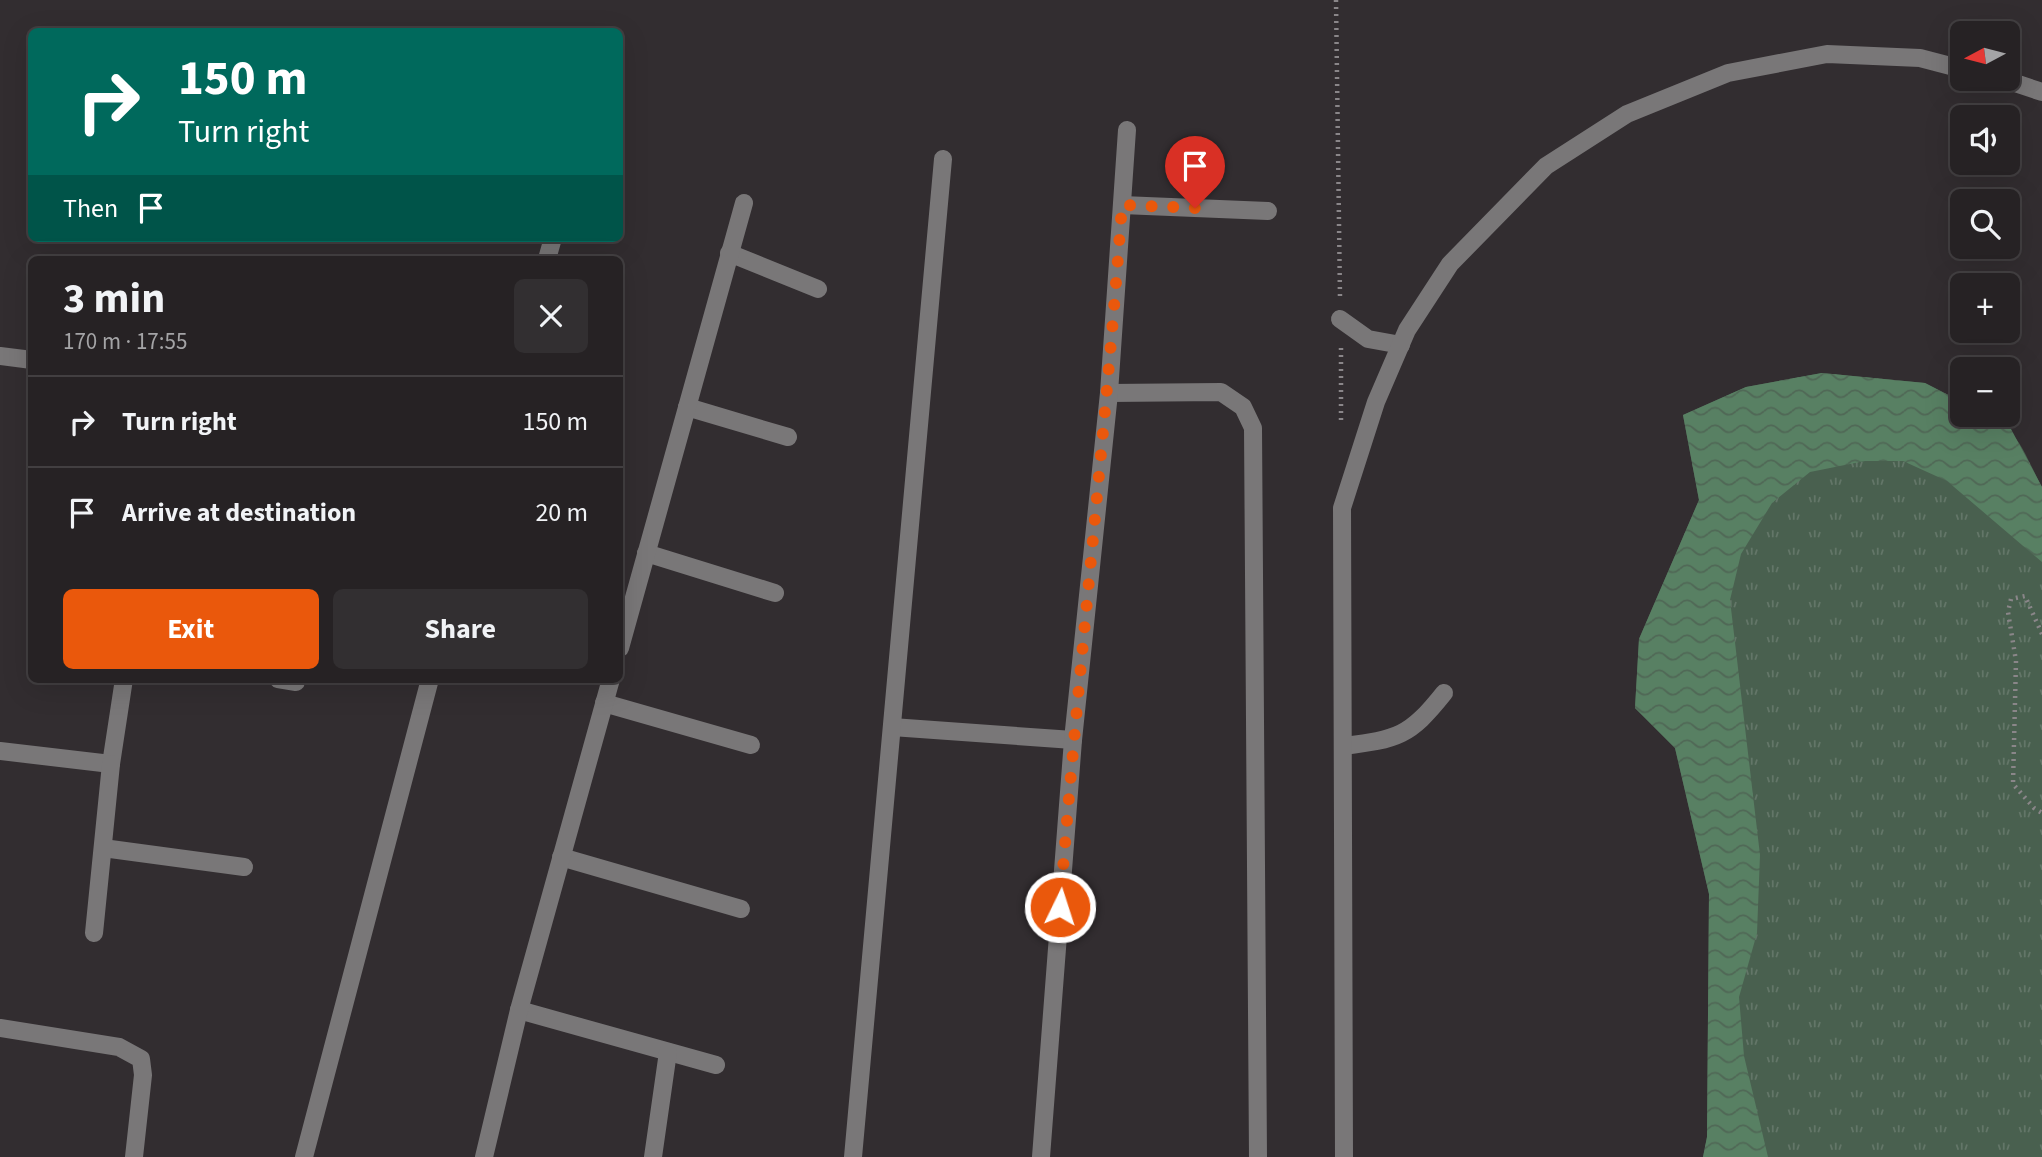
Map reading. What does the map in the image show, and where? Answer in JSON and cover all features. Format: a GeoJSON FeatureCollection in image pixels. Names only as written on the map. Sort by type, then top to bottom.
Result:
{"type":"FeatureCollection","features":[{"type":"Feature","properties":{"kind":"street"},"geometry":{"type":"LineString","coordinates":[[1344,1157],[1342,508],[1376,402],[1401,345],[1450,264],[1546,166],[1627,114],[1728,73],[1827,54],[1920,58],[1950,66]]}},
{"type":"Feature","properties":{"kind":"street"},"geometry":{"type":"LineString","coordinates":[[2020,85],[2042,92]]}},
{"type":"Feature","properties":{"kind":"street"},"geometry":{"type":"LineString","coordinates":[[1041,1157],[1073,740],[1109,393],[1127,130]]}},
{"type":"Feature","properties":{"kind":"street"},"geometry":{"type":"LineString","coordinates":[[853,1157],[943,159]]}},
{"type":"Feature","properties":{"kind":"street"},"geometry":{"type":"LineString","coordinates":[[623,637],[744,203]]}},
{"type":"Feature","properties":{"kind":"street"},"geometry":{"type":"LineString","coordinates":[[1122,205],[1268,211]]}},
{"type":"Feature","properties":{"kind":"street"},"geometry":{"type":"LineString","coordinates":[[729,253],[818,289]]}},
{"type":"Feature","properties":{"kind":"street"},"geometry":{"type":"LineString","coordinates":[[1340,319],[1368,339],[1401,345]]}},
{"type":"Feature","properties":{"kind":"street"},"geometry":{"type":"LineString","coordinates":[[0,356],[28,360]]}},
{"type":"Feature","properties":{"kind":"street"},"geometry":{"type":"LineString","coordinates":[[1109,393],[1221,392],[1243,407],[1253,428],[1258,1157]]}},
{"type":"Feature","properties":{"kind":"street"},"geometry":{"type":"LineString","coordinates":[[687,407],[788,436]]}},
{"type":"Feature","properties":{"kind":"street"},"geometry":{"type":"LineString","coordinates":[[646,553],[775,593]]}},
{"type":"Feature","properties":{"kind":"street"},"geometry":{"type":"LineString","coordinates":[[94,933],[111,764],[123,683]]}},
{"type":"Feature","properties":{"kind":"street"},"geometry":{"type":"LineString","coordinates":[[304,1157],[429,683]]}},
{"type":"Feature","properties":{"kind":"street"},"geometry":{"type":"LineString","coordinates":[[484,1157],[519,1010],[610,683]]}},
{"type":"Feature","properties":{"kind":"street"},"geometry":{"type":"LineString","coordinates":[[1343,746],[1386,741],[1410,731],[1444,693]]}},
{"type":"Feature","properties":{"kind":"street"},"geometry":{"type":"LineString","coordinates":[[604,703],[751,745]]}},
{"type":"Feature","properties":{"kind":"street"},"geometry":{"type":"LineString","coordinates":[[892,727],[1073,740]]}},
{"type":"Feature","properties":{"kind":"street"},"geometry":{"type":"LineString","coordinates":[[0,751],[111,764]]}},
{"type":"Feature","properties":{"kind":"street"},"geometry":{"type":"LineString","coordinates":[[103,848],[244,867]]}},
{"type":"Feature","properties":{"kind":"street"},"geometry":{"type":"LineString","coordinates":[[561,857],[741,909]]}},
{"type":"Feature","properties":{"kind":"street"},"geometry":{"type":"LineString","coordinates":[[519,1010],[716,1065]]}},
{"type":"Feature","properties":{"kind":"street"},"geometry":{"type":"LineString","coordinates":[[0,1028],[119,1047],[141,1059],[143,1075],[134,1157]]}},
{"type":"Feature","properties":{"kind":"street"},"geometry":{"type":"LineString","coordinates":[[653,1157],[668,1052]]}},
{"type":"Feature","properties":{"kind":"path"},"geometry":{"type":"LineString","coordinates":[[1336,0],[1341,427]]}},
{"type":"Feature","properties":{"kind":"path"},"geometry":{"type":"LineString","coordinates":[[2042,634],[2025,596],[2011,599],[2008,612],[2015,661],[2013,784],[2034,808],[2042,813]]}},
{"type":"Feature","properties":{"kind":"green space"},"geometry":{"type":"Polygon","coordinates":[[[1822,373],[1925,383],[1950,396],[1950,427],[2005,427],[2021,446],[2042,487],[2042,1157],[1703,1157],[1707,1137],[1709,894],[1675,748],[1635,708],[1639,639],[1699,500],[1683,415],[1746,387],[1822,373]]]}},
{"type":"Feature","properties":{"kind":"water"},"geometry":{"type":"Polygon","coordinates":[[[1822,373],[1925,383],[1950,396],[1950,427],[2011,429],[2042,487],[2042,562],[1947,481],[1903,461],[1865,461],[1810,472],[1772,503],[1741,554],[1730,600],[1760,855],[1757,933],[1739,997],[1744,1056],[1768,1157],[1703,1157],[1707,1137],[1709,894],[1675,748],[1635,708],[1639,639],[1699,500],[1683,415],[1746,387],[1822,373]]]}},
{"type":"Feature","properties":{"kind":"route"},"geometry":{"type":"LineString","coordinates":[[1060,907],[1073,740],[1109,393],[1122,205],[1195,208]]}}]}
